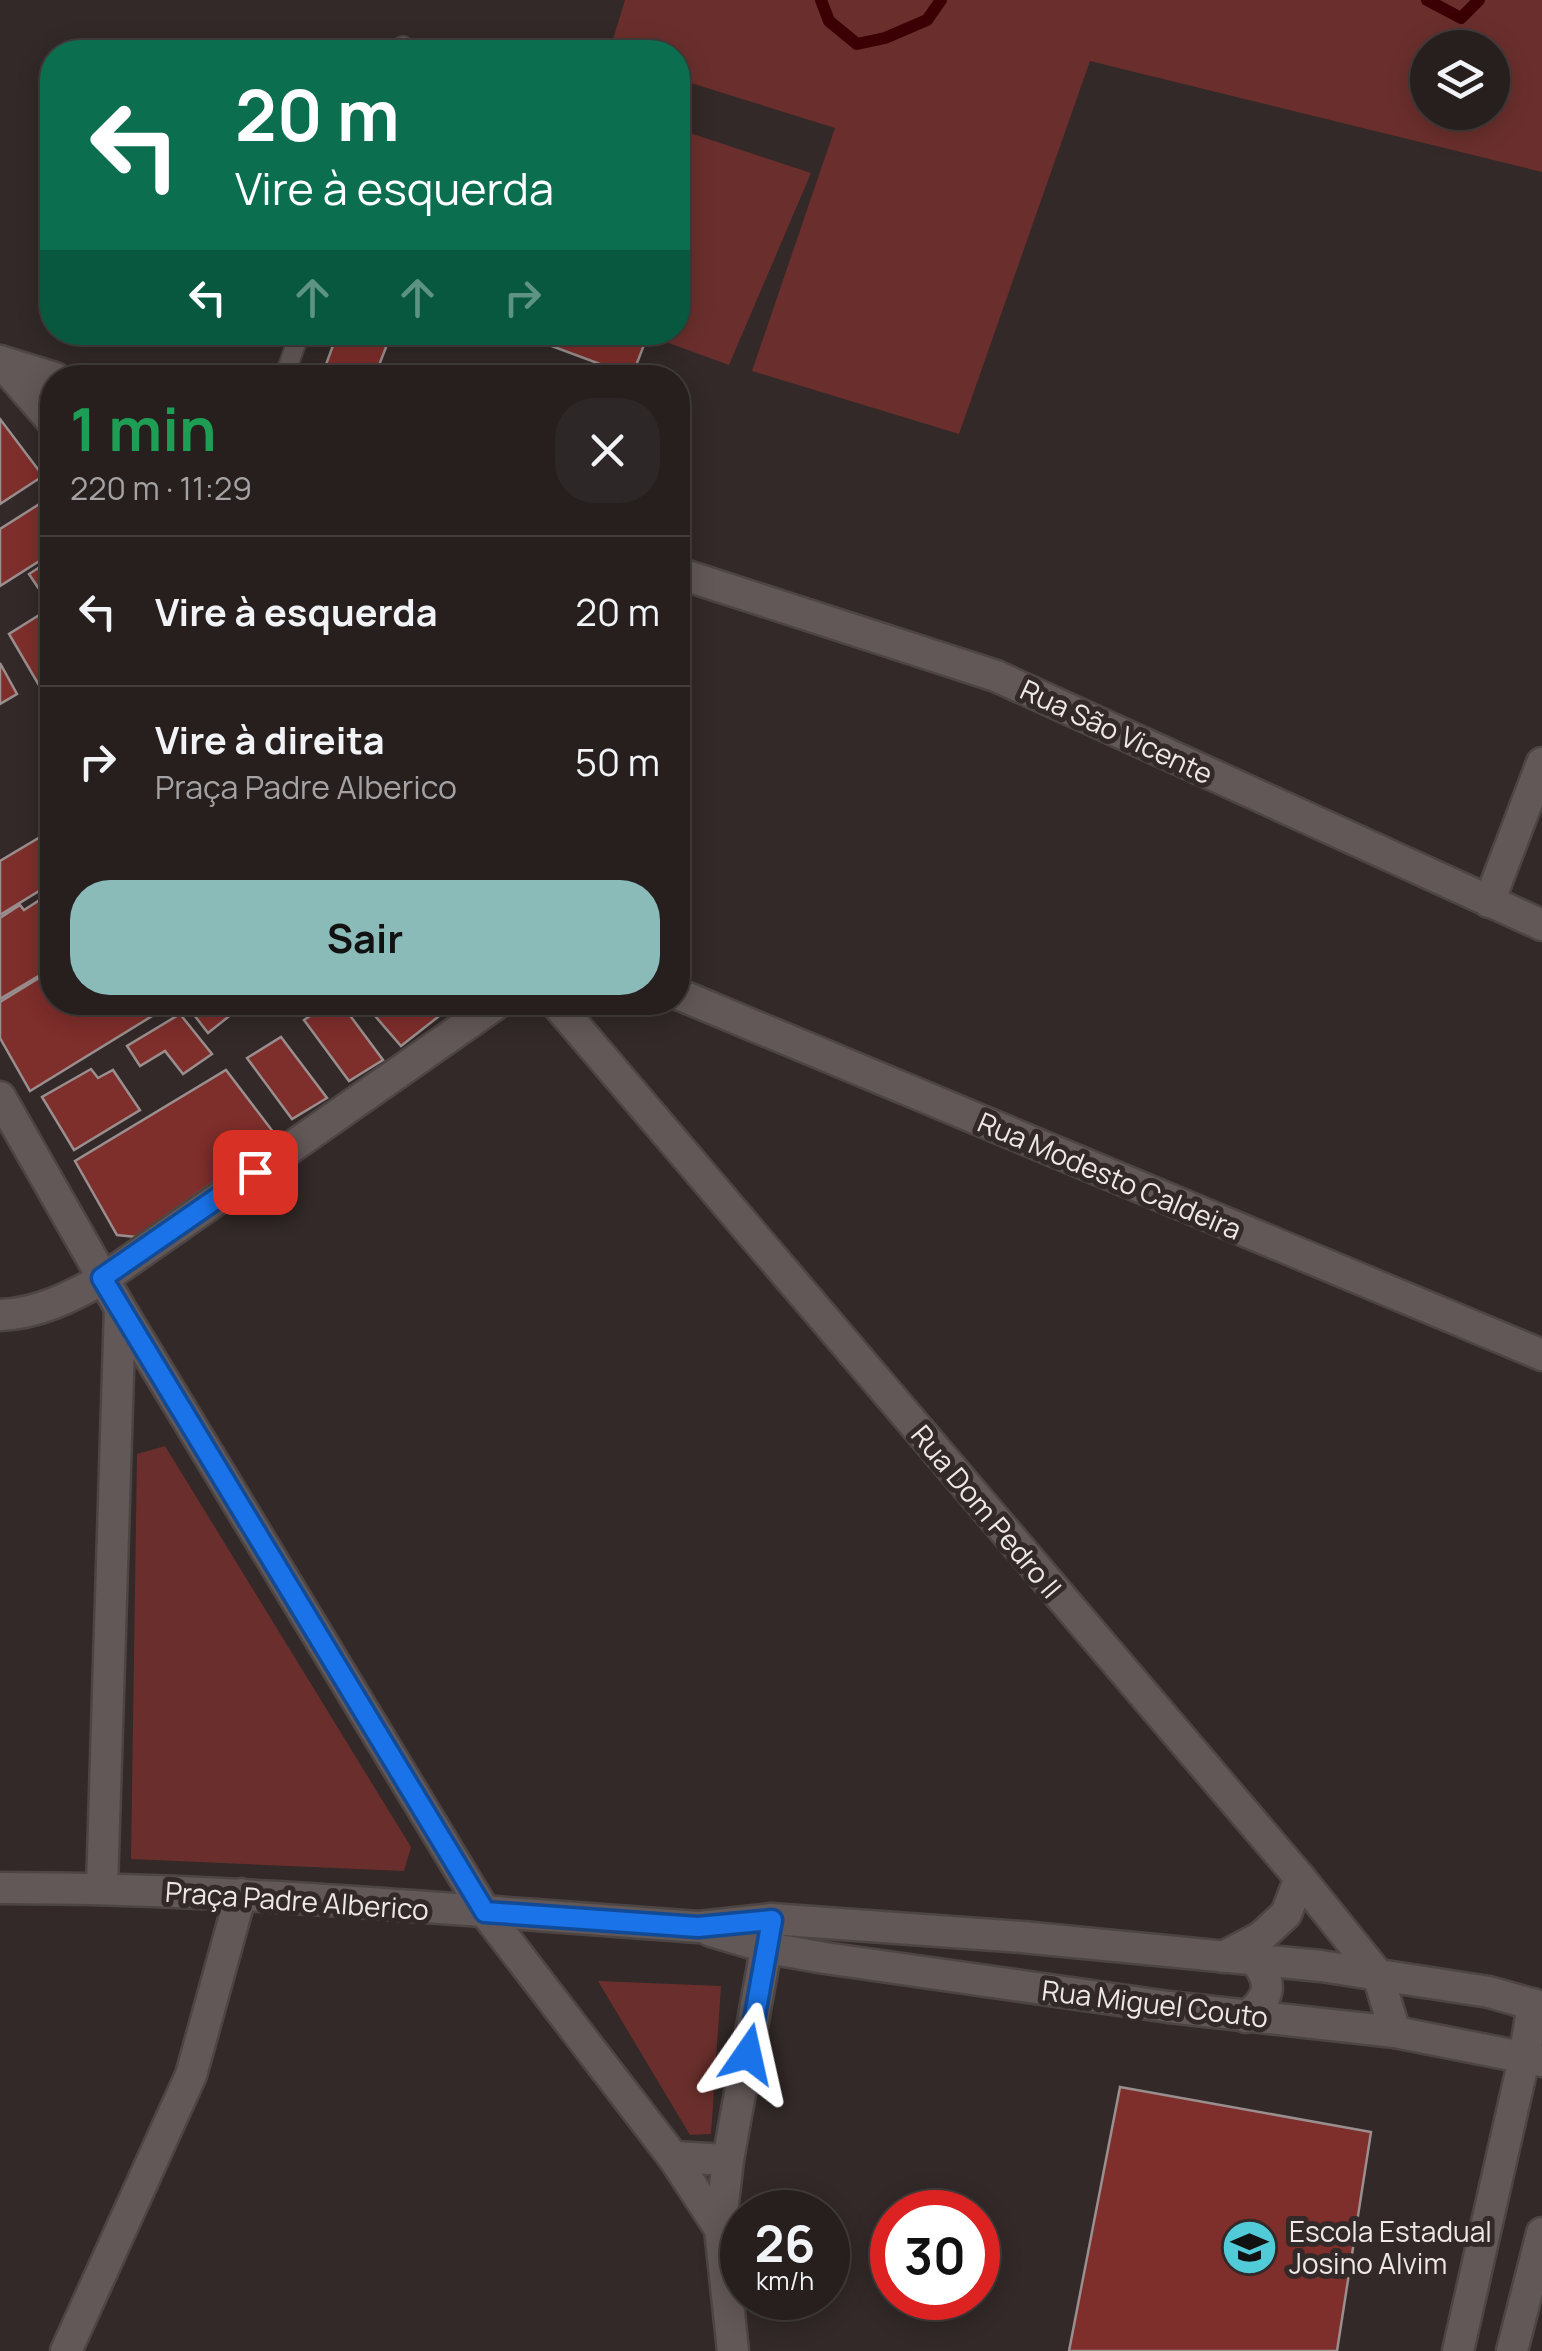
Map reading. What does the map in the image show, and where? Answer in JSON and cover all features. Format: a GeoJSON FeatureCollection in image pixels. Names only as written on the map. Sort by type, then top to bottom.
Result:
{"type":"FeatureCollection","features":[{"type":"Feature","properties":{"kind":"street"},"geometry":{"type":"LineString","coordinates":[[0,361],[40,373]]}},
{"type":"Feature","properties":{"kind":"street"},"geometry":{"type":"LineString","coordinates":[[0,361],[40,407]]}},
{"type":"Feature","properties":{"kind":"street","name":"Rua São Vicente"},"geometry":{"type":"LineString","coordinates":[[690,577],[996,676],[1542,925]]}},
{"type":"Feature","properties":{"kind":"street"},"geometry":{"type":"LineString","coordinates":[[1489,902],[1542,763]]}},
{"type":"Feature","properties":{"kind":"street","name":"Rua Modesto Caldeira"},"geometry":{"type":"LineString","coordinates":[[690,999],[1542,1355]]}},
{"type":"Feature","properties":{"kind":"street"},"geometry":{"type":"LineString","coordinates":[[0,1315],[66,1300],[102,1278],[480,1015]]}},
{"type":"Feature","properties":{"kind":"street","name":"Rua Dom Pedro II"},"geometry":{"type":"LineString","coordinates":[[566,1015],[1300,1878],[1378,1975],[1395,2032]]}},
{"type":"Feature","properties":{"kind":"street","name":"Praça Padre Alberico"},"geometry":{"type":"LineString","coordinates":[[0,1097],[102,1278],[485,1912]]}},
{"type":"Feature","properties":{"kind":"street"},"geometry":{"type":"LineString","coordinates":[[102,1888],[120,1308]]}},
{"type":"Feature","properties":{"kind":"street"},"geometry":{"type":"LineString","coordinates":[[1223,1957],[1261,1937],[1286,1914],[1300,1878]]}},
{"type":"Feature","properties":{"kind":"street","name":"Praça Padre Alberico"},"geometry":{"type":"LineString","coordinates":[[0,1888],[241,1894],[485,1912]]}},
{"type":"Feature","properties":{"kind":"street"},"geometry":{"type":"LineString","coordinates":[[66,2351],[191,2075],[241,1894]]}},
{"type":"Feature","properties":{"kind":"street"},"geometry":{"type":"LineString","coordinates":[[485,1912],[770,1934],[725,2190]]}},
{"type":"Feature","properties":{"kind":"street"},"geometry":{"type":"LineString","coordinates":[[485,1912],[673,2157],[720,2229]]}},
{"type":"Feature","properties":{"kind":"street","name":"Rua Miguel Couto"},"geometry":{"type":"LineString","coordinates":[[770,1934],[984,1934],[1321,1966],[1489,1992],[1537,2006]]}},
{"type":"Feature","properties":{"kind":"street","name":"Rua Miguel Couto"},"geometry":{"type":"LineString","coordinates":[[770,1934],[1246,2017],[1395,2032],[1536,2056]]}},
{"type":"Feature","properties":{"kind":"street"},"geometry":{"type":"LineString","coordinates":[[1246,2017],[1267,1993],[1268,1982],[1256,1961]]}},
{"type":"Feature","properties":{"kind":"street"},"geometry":{"type":"LineString","coordinates":[[1458,2351],[1536,2056],[1537,2006]]}},
{"type":"Feature","properties":{"kind":"street"},"geometry":{"type":"LineString","coordinates":[[673,2157],[728,2160]]}},
{"type":"Feature","properties":{"kind":"street"},"geometry":{"type":"LineString","coordinates":[[1512,2351],[1542,2233]]}},
{"type":"Feature","properties":{"kind":"street"},"geometry":{"type":"LineString","coordinates":[[730,2320],[733,2351]]}},
{"type":"Feature","properties":{"kind":"shaded area"},"geometry":{"type":"Polygon","coordinates":[[[625,0],[1542,0],[1542,172],[1090,61],[959,434],[752,371],[835,128],[690,83],[690,40],[613,40],[625,0]]]}},
{"type":"Feature","properties":{"kind":"shaded area"},"geometry":{"type":"Polygon","coordinates":[[[690,133],[811,173],[729,365],[674,345],[690,345],[690,133]]]}},
{"type":"Feature","properties":{"kind":"shaded area"},"geometry":{"type":"Polygon","coordinates":[[[165,1446],[411,1847],[404,1871],[131,1859],[137,1454],[165,1446]]]}},
{"type":"Feature","properties":{"kind":"shaded area"},"geometry":{"type":"Polygon","coordinates":[[[598,1981],[721,1986],[711,2134],[690,2135],[598,1981]]]}},
{"type":"Feature","properties":{"kind":"building"},"geometry":{"type":"Polygon","coordinates":[[[333,345],[387,345],[379,365],[326,365],[333,345]]]}},
{"type":"Feature","properties":{"kind":"building"},"geometry":{"type":"Polygon","coordinates":[[[549,345],[644,345],[636,365],[602,365],[549,345]]]}},
{"type":"Feature","properties":{"kind":"building"},"geometry":{"type":"Polygon","coordinates":[[[0,419],[40,472],[40,478],[0,504],[0,419]]]}},
{"type":"Feature","properties":{"kind":"building"},"geometry":{"type":"Polygon","coordinates":[[[40,504],[40,561],[0,586],[0,529],[40,504]]]}},
{"type":"Feature","properties":{"kind":"building"},"geometry":{"type":"Polygon","coordinates":[[[40,567],[40,590],[29,574],[40,567]]]}},
{"type":"Feature","properties":{"kind":"building"},"geometry":{"type":"Polygon","coordinates":[[[40,615],[40,687],[9,634],[40,615]]]}},
{"type":"Feature","properties":{"kind":"building"},"geometry":{"type":"Polygon","coordinates":[[[0,663],[17,694],[0,704],[0,663]]]}},
{"type":"Feature","properties":{"kind":"building"},"geometry":{"type":"Polygon","coordinates":[[[40,837],[40,890],[0,915],[0,861],[40,837]]]}},
{"type":"Feature","properties":{"kind":"building"},"geometry":{"type":"Polygon","coordinates":[[[40,900],[40,975],[0,999],[0,918],[20,905],[24,910],[40,900]]]}},
{"type":"Feature","properties":{"kind":"building"},"geometry":{"type":"Polygon","coordinates":[[[40,977],[40,1015],[154,1015],[30,1091],[0,1038],[0,1002],[40,977]]]}},
{"type":"Feature","properties":{"kind":"building"},"geometry":{"type":"Polygon","coordinates":[[[181,1015],[212,1054],[183,1074],[165,1051],[140,1066],[127,1046],[181,1015]]]}},
{"type":"Feature","properties":{"kind":"building"},"geometry":{"type":"Polygon","coordinates":[[[194,1015],[231,1015],[208,1033],[194,1015]]]}},
{"type":"Feature","properties":{"kind":"building"},"geometry":{"type":"Polygon","coordinates":[[[312,1015],[350,1015],[383,1060],[349,1081],[304,1020],[312,1015]]]}},
{"type":"Feature","properties":{"kind":"building"},"geometry":{"type":"Polygon","coordinates":[[[374,1015],[440,1015],[401,1046],[374,1015]]]}},
{"type":"Feature","properties":{"kind":"building"},"geometry":{"type":"Polygon","coordinates":[[[281,1037],[327,1098],[292,1119],[247,1058],[281,1037]]]}},
{"type":"Feature","properties":{"kind":"building"},"geometry":{"type":"Polygon","coordinates":[[[91,1069],[98,1078],[113,1070],[140,1110],[74,1150],[42,1097],[91,1069]]]}},
{"type":"Feature","properties":{"kind":"building"},"geometry":{"type":"Polygon","coordinates":[[[226,1070],[277,1137],[136,1237],[117,1235],[75,1161],[226,1070]]]}},
{"type":"Feature","properties":{"kind":"building"},"geometry":{"type":"Polygon","coordinates":[[[1120,2087],[1371,2132],[1337,2351],[1069,2351],[1120,2087]]]}},
{"type":"Feature","properties":{"kind":"waterway"},"geometry":{"type":"LineString","coordinates":[[821,0],[829,21],[857,44],[885,38],[927,20],[941,0]]}},
{"type":"Feature","properties":{"kind":"waterway"},"geometry":{"type":"LineString","coordinates":[[1427,0],[1461,18],[1479,0]]}},
{"type":"Feature","properties":{"kind":"place","name":"Escola Estadual Josino Alvim"},"geometry":{"type":"Point","coordinates":[1250,2247]}},
{"type":"Feature","properties":{"kind":"route"},"geometry":{"type":"LineString","coordinates":[[255,1172],[102,1278],[485,1912],[698,1927],[772,1920],[748,2054]]}}]}
